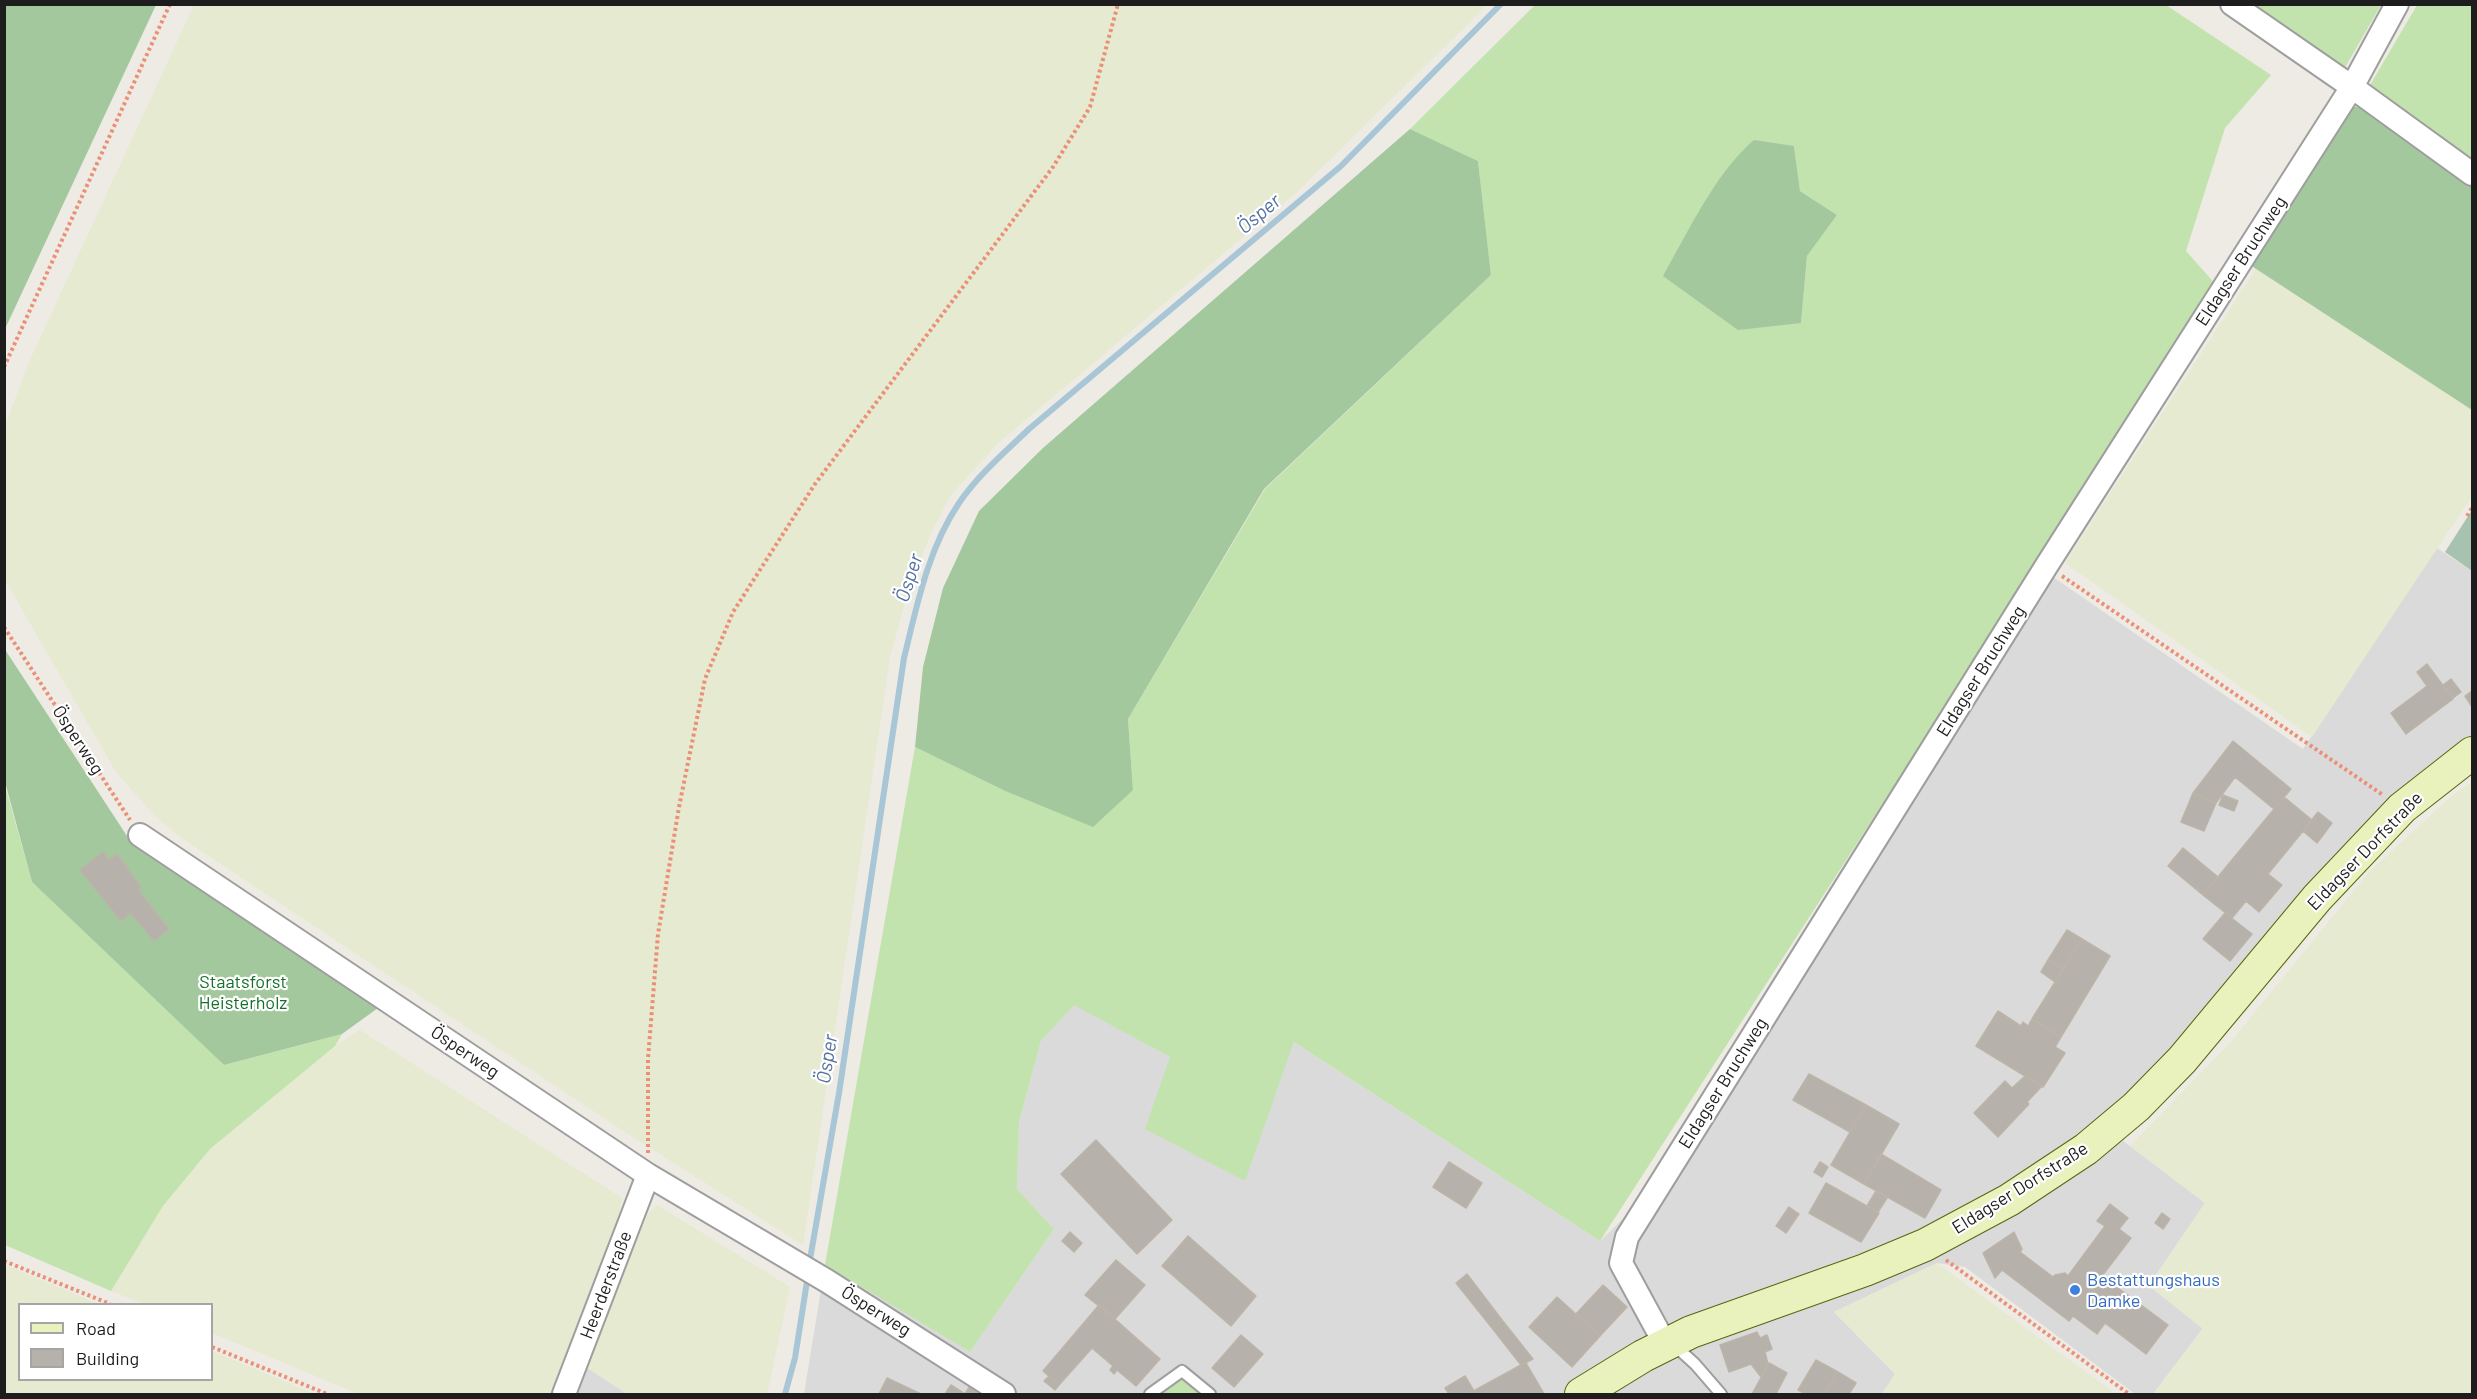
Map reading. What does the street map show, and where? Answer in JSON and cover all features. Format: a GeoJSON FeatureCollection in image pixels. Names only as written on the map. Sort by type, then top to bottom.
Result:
{"type":"FeatureCollection","features":[{"type":"Feature","properties":{"kind":"street"},"geometry":{"type":"LineString","coordinates":[[2232,4],[2472,174]]}},
{"type":"Feature","properties":{"kind":"street","name":"Eldagser Bruchweg"},"geometry":{"type":"LineString","coordinates":[[1668,1343],[1621,1263],[1627,1237],[2047,565],[2352,87],[2397,4]]}},
{"type":"Feature","properties":{"kind":"street","name":"Eldagser Dorfstraße"},"geometry":{"type":"LineString","coordinates":[[1581,1395],[1668,1343],[1751,1309],[1864,1270],[1925,1245],[2035,1183],[2086,1149],[2136,1107],[2197,1044],[2317,898],[2402,808],[2472,753]]}},
{"type":"Feature","properties":{"kind":"street","name":"Ösperweg"},"geometry":{"type":"LineString","coordinates":[[140,835],[648,1175],[800,1264],[1004,1395]]}},
{"type":"Feature","properties":{"kind":"street","name":"Heerderstraße"},"geometry":{"type":"LineString","coordinates":[[564,1395],[648,1175]]}},
{"type":"Feature","properties":{"kind":"lane"},"geometry":{"type":"LineString","coordinates":[[1668,1343],[1695,1364],[1721,1395]]}},
{"type":"Feature","properties":{"kind":"lane"},"geometry":{"type":"LineString","coordinates":[[1150,1395],[1182,1371],[1210,1395]]}},
{"type":"Feature","properties":{"kind":"path"},"geometry":{"type":"LineString","coordinates":[[4,367],[170,4]]}},
{"type":"Feature","properties":{"kind":"path"},"geometry":{"type":"LineString","coordinates":[[648,1175],[648,1059],[658,934],[679,807],[705,679],[733,612],[815,484],[1053,167],[1090,107],[1118,4]]}},
{"type":"Feature","properties":{"kind":"path"},"geometry":{"type":"LineString","coordinates":[[2467,516],[2472,508]]}},
{"type":"Feature","properties":{"kind":"path"},"geometry":{"type":"LineString","coordinates":[[2047,565],[2402,808]]}},
{"type":"Feature","properties":{"kind":"path","name":"Ösperweg"},"geometry":{"type":"LineString","coordinates":[[4,627],[140,835]]}},
{"type":"Feature","properties":{"kind":"path"},"geometry":{"type":"LineString","coordinates":[[1925,1245],[2129,1395]]}},
{"type":"Feature","properties":{"kind":"path"},"geometry":{"type":"LineString","coordinates":[[4,1261],[105,1303]]}},
{"type":"Feature","properties":{"kind":"path"},"geometry":{"type":"LineString","coordinates":[[213,1347],[327,1395]]}},
{"type":"Feature","properties":{"kind":"shaded area"},"geometry":{"type":"Polygon","coordinates":[[[2437,548],[2472,571],[2472,738],[2147,1082],[2101,1124],[2205,1203],[2149,1285],[2203,1328],[2153,1394],[2135,1394],[1965,1267],[1937,1263],[1834,1312],[1895,1374],[1882,1394],[1202,1394],[1183,1378],[1160,1394],[804,1394],[825,1265],[970,1352],[1054,1229],[1017,1189],[1019,1122],[1041,1041],[1074,1004],[1170,1057],[1244,1181],[1294,1042],[1600,1241],[1685,1159],[2053,577],[2303,749],[2437,548]]]}},
{"type":"Feature","properties":{"kind":"shaded area"},"geometry":{"type":"Polygon","coordinates":[[[580,1363],[627,1394],[568,1394],[580,1363]]]}},
{"type":"Feature","properties":{"kind":"green space"},"geometry":{"type":"Polygon","coordinates":[[[4,5],[156,5],[5,329],[4,5]]]}},
{"type":"Feature","properties":{"kind":"green space"},"geometry":{"type":"Polygon","coordinates":[[[194,5],[1487,5],[1299,190],[997,444],[951,495],[931,533],[909,588],[890,657],[803,1245],[631,1136],[177,835],[153,814],[116,772],[5,580],[5,426],[29,362],[194,5]]]}},
{"type":"Feature","properties":{"kind":"green space"},"geometry":{"type":"Polygon","coordinates":[[[1535,5],[2166,5],[2271,75],[2225,128],[2186,251],[2217,286],[1600,1241],[1294,1042],[1245,1181],[1145,1129],[1170,1057],[1074,1005],[1041,1041],[1019,1122],[1017,1189],[1054,1229],[970,1352],[825,1265],[915,747],[1003,790],[1133,790],[1128,719],[1265,489],[1491,275],[1478,161],[1410,129],[1535,5]],[[1794,146],[1744,149],[1707,199],[1664,276],[1801,323],[1807,256],[1837,215],[1800,191],[1794,146]]]}},
{"type":"Feature","properties":{"kind":"green space"},"geometry":{"type":"Polygon","coordinates":[[[2246,5],[2381,5],[2343,71],[2246,5]]]}},
{"type":"Feature","properties":{"kind":"green space"},"geometry":{"type":"Polygon","coordinates":[[[2417,5],[2472,5],[2472,158],[2369,87],[2417,5]]]}},
{"type":"Feature","properties":{"kind":"green space"},"geometry":{"type":"Polygon","coordinates":[[[2367,106],[2472,182],[2472,410],[2247,263],[2351,107],[2367,106]]]}},
{"type":"Feature","properties":{"kind":"green space"},"geometry":{"type":"Polygon","coordinates":[[[1410,129],[1478,161],[1491,275],[1264,489],[1128,719],[1133,790],[1093,827],[1003,790],[915,747],[923,667],[943,588],[979,511],[1043,448],[1410,129]]]}},
{"type":"Feature","properties":{"kind":"green space"},"geometry":{"type":"Polygon","coordinates":[[[1754,140],[1794,146],[1800,191],[1837,215],[1807,256],[1801,323],[1738,330],[1663,276],[1715,185],[1740,153],[1754,140]]]}},
{"type":"Feature","properties":{"kind":"green space"},"geometry":{"type":"Polygon","coordinates":[[[2256,269],[2472,410],[2472,496],[2312,737],[2065,563],[2256,269]]]}},
{"type":"Feature","properties":{"kind":"green space"},"geometry":{"type":"Polygon","coordinates":[[[2472,510],[2472,571],[2445,552],[2472,510]]]}},
{"type":"Feature","properties":{"kind":"green space","name":"Staatsforst Heisterholz"},"geometry":{"type":"Polygon","coordinates":[[[4,648],[127,836],[378,1008],[342,1034],[224,1065],[32,882],[5,782],[4,648]]]}},
{"type":"Feature","properties":{"kind":"green space"},"geometry":{"type":"Polygon","coordinates":[[[4,782],[32,882],[224,1065],[342,1034],[335,1046],[210,1149],[163,1206],[111,1291],[5,1245],[4,782]]]}},
{"type":"Feature","properties":{"kind":"green space"},"geometry":{"type":"Polygon","coordinates":[[[2472,782],[2472,1394],[2153,1394],[2203,1329],[2149,1286],[2205,1203],[2130,1146],[2228,1045],[2370,871],[2454,794],[2472,782]]]}},
{"type":"Feature","properties":{"kind":"green space"},"geometry":{"type":"Polygon","coordinates":[[[360,1030],[622,1198],[614,1236],[551,1394],[359,1394],[213,1333],[213,1303],[142,1303],[111,1291],[163,1206],[210,1149],[335,1046],[360,1030]]]}},
{"type":"Feature","properties":{"kind":"green space"},"geometry":{"type":"Polygon","coordinates":[[[657,1205],[790,1287],[767,1394],[627,1394],[586,1367],[648,1214],[657,1205]]]}},
{"type":"Feature","properties":{"kind":"green space"},"geometry":{"type":"Polygon","coordinates":[[[1937,1263],[2116,1394],[1882,1394],[1895,1374],[1834,1312],[1937,1263]]]}},
{"type":"Feature","properties":{"kind":"green space"},"geometry":{"type":"Polygon","coordinates":[[[5,1265],[97,1303],[18,1303],[18,1381],[213,1381],[213,1351],[315,1394],[5,1394],[5,1265]]]}},
{"type":"Feature","properties":{"kind":"green space"},"geometry":{"type":"Polygon","coordinates":[[[1183,1378],[1202,1394],[1160,1394],[1183,1378]]]}},
{"type":"Feature","properties":{"kind":"building"},"geometry":{"type":"Polygon","coordinates":[[[2427,664],[2453,699],[2406,734],[2391,713],[2427,686],[2417,672],[2427,664]]]}},
{"type":"Feature","properties":{"kind":"building"},"geometry":{"type":"Polygon","coordinates":[[[2451,679],[2461,692],[2453,698],[2443,685],[2451,679]]]}},
{"type":"Feature","properties":{"kind":"building"},"geometry":{"type":"Polygon","coordinates":[[[2472,691],[2472,707],[2465,696],[2472,691]]]}},
{"type":"Feature","properties":{"kind":"building"},"geometry":{"type":"Polygon","coordinates":[[[2233,741],[2291,789],[2274,809],[2235,777],[2216,803],[2193,793],[2233,741]]]}},
{"type":"Feature","properties":{"kind":"building"},"geometry":{"type":"Polygon","coordinates":[[[2193,793],[2216,803],[2204,831],[2181,822],[2193,793]]]}},
{"type":"Feature","properties":{"kind":"building"},"geometry":{"type":"Polygon","coordinates":[[[2223,795],[2238,801],[2234,811],[2219,805],[2223,795]]]}},
{"type":"Feature","properties":{"kind":"building"},"geometry":{"type":"Polygon","coordinates":[[[2284,797],[2312,820],[2268,874],[2282,885],[2259,912],[2246,901],[2232,918],[2203,895],[2284,797]]]}},
{"type":"Feature","properties":{"kind":"building"},"geometry":{"type":"Polygon","coordinates":[[[2318,812],[2332,823],[2317,843],[2303,831],[2318,812]]]}},
{"type":"Feature","properties":{"kind":"building"},"geometry":{"type":"Polygon","coordinates":[[[2183,848],[2218,877],[2203,895],[2168,866],[2183,848]]]}},
{"type":"Feature","properties":{"kind":"building"},"geometry":{"type":"Polygon","coordinates":[[[103,852],[109,860],[117,854],[141,887],[138,890],[169,929],[154,941],[131,913],[121,921],[80,870],[103,852]]]}},
{"type":"Feature","properties":{"kind":"building"},"geometry":{"type":"Polygon","coordinates":[[[2225,913],[2252,934],[2230,961],[2203,939],[2225,913]]]}},
{"type":"Feature","properties":{"kind":"building"},"geometry":{"type":"Polygon","coordinates":[[[2067,930],[2082,939],[2063,969],[2048,960],[2067,930]]]}},
{"type":"Feature","properties":{"kind":"building"},"geometry":{"type":"Polygon","coordinates":[[[2082,939],[2110,956],[2061,1037],[2032,1019],[2082,939]]]}},
{"type":"Feature","properties":{"kind":"building"},"geometry":{"type":"Polygon","coordinates":[[[2048,960],[2063,969],[2055,982],[2041,972],[2048,960]]]}},
{"type":"Feature","properties":{"kind":"building"},"geometry":{"type":"Polygon","coordinates":[[[1998,1011],[2021,1026],[2023,1022],[2028,1026],[2032,1019],[2061,1037],[2055,1047],[2065,1053],[2043,1087],[1976,1046],[1998,1011]]]}},
{"type":"Feature","properties":{"kind":"building"},"geometry":{"type":"Polygon","coordinates":[[[1809,1074],[1866,1105],[1850,1132],[1793,1100],[1809,1074]]]}},
{"type":"Feature","properties":{"kind":"building"},"geometry":{"type":"Polygon","coordinates":[[[2025,1076],[2042,1086],[2027,1102],[2029,1104],[1998,1137],[1974,1113],[2005,1081],[2012,1088],[2025,1076]]]}},
{"type":"Feature","properties":{"kind":"building"},"geometry":{"type":"Polygon","coordinates":[[[1866,1105],[1899,1124],[1864,1184],[1831,1165],[1866,1105]]]}},
{"type":"Feature","properties":{"kind":"building"},"geometry":{"type":"Polygon","coordinates":[[[1096,1140],[1172,1220],[1137,1254],[1061,1174],[1096,1140]]]}},
{"type":"Feature","properties":{"kind":"building"},"geometry":{"type":"Polygon","coordinates":[[[1881,1154],[1941,1190],[1925,1218],[1864,1184],[1881,1154]]]}},
{"type":"Feature","properties":{"kind":"building"},"geometry":{"type":"Polygon","coordinates":[[[1449,1162],[1482,1183],[1466,1208],[1433,1187],[1449,1162]]]}},
{"type":"Feature","properties":{"kind":"building"},"geometry":{"type":"Polygon","coordinates":[[[1820,1162],[1828,1167],[1822,1177],[1814,1172],[1820,1162]]]}},
{"type":"Feature","properties":{"kind":"building"},"geometry":{"type":"Polygon","coordinates":[[[1826,1183],[1879,1213],[1861,1242],[1809,1213],[1826,1183]]]}},
{"type":"Feature","properties":{"kind":"building"},"geometry":{"type":"Polygon","coordinates":[[[1876,1191],[1887,1198],[1878,1212],[1867,1206],[1876,1191]]]}},
{"type":"Feature","properties":{"kind":"building"},"geometry":{"type":"Polygon","coordinates":[[[2110,1204],[2128,1218],[2119,1229],[2131,1238],[2102,1276],[2168,1325],[2146,1354],[2105,1323],[2097,1334],[2073,1316],[2069,1321],[2002,1270],[1995,1278],[1983,1253],[2014,1232],[2022,1249],[2020,1252],[2053,1277],[2065,1273],[2068,1276],[2105,1226],[2097,1221],[2110,1204]]]}},
{"type":"Feature","properties":{"kind":"building"},"geometry":{"type":"Polygon","coordinates":[[[1789,1207],[1799,1214],[1786,1233],[1776,1226],[1789,1207]]]}},
{"type":"Feature","properties":{"kind":"building"},"geometry":{"type":"Polygon","coordinates":[[[2162,1213],[2170,1219],[2163,1229],[2155,1223],[2162,1213]]]}},
{"type":"Feature","properties":{"kind":"building"},"geometry":{"type":"Polygon","coordinates":[[[1070,1232],[1082,1243],[1074,1252],[1062,1241],[1070,1232]]]}},
{"type":"Feature","properties":{"kind":"building"},"geometry":{"type":"Polygon","coordinates":[[[1188,1236],[1256,1296],[1231,1326],[1162,1266],[1188,1236]]]}},
{"type":"Feature","properties":{"kind":"building"},"geometry":{"type":"Polygon","coordinates":[[[1116,1260],[1145,1285],[1115,1319],[1085,1295],[1116,1260]]]}},
{"type":"Feature","properties":{"kind":"building"},"geometry":{"type":"Polygon","coordinates":[[[1467,1274],[1502,1320],[1492,1328],[1456,1283],[1467,1274]]]}},
{"type":"Feature","properties":{"kind":"building"},"geometry":{"type":"Polygon","coordinates":[[[1603,1285],[1627,1307],[1600,1336],[1576,1314],[1603,1285]]]}},
{"type":"Feature","properties":{"kind":"building"},"geometry":{"type":"Polygon","coordinates":[[[1557,1297],[1600,1336],[1572,1367],[1529,1327],[1557,1297]]]}},
{"type":"Feature","properties":{"kind":"building"},"geometry":{"type":"Polygon","coordinates":[[[1099,1305],[1160,1359],[1136,1386],[1117,1370],[1114,1374],[1110,1370],[1113,1366],[1092,1348],[1059,1385],[1043,1371],[1099,1305]]]}},
{"type":"Feature","properties":{"kind":"building"},"geometry":{"type":"Polygon","coordinates":[[[1502,1320],[1533,1359],[1521,1365],[1492,1328],[1502,1320]]]}},
{"type":"Feature","properties":{"kind":"building"},"geometry":{"type":"Polygon","coordinates":[[[1757,1332],[1760,1338],[1767,1335],[1772,1349],[1765,1352],[1768,1364],[1761,1377],[1751,1364],[1729,1372],[1720,1345],[1757,1332]]]}},
{"type":"Feature","properties":{"kind":"building"},"geometry":{"type":"Polygon","coordinates":[[[1241,1335],[1263,1354],[1234,1387],[1212,1368],[1241,1335]]]}},
{"type":"Feature","properties":{"kind":"building"},"geometry":{"type":"Polygon","coordinates":[[[1816,1360],[1838,1372],[1824,1394],[1806,1394],[1798,1390],[1816,1360]]]}},
{"type":"Feature","properties":{"kind":"building"},"geometry":{"type":"Polygon","coordinates":[[[1526,1363],[1544,1394],[1468,1394],[1521,1365],[1526,1363]]]}},
{"type":"Feature","properties":{"kind":"building"},"geometry":{"type":"Polygon","coordinates":[[[1769,1363],[1787,1373],[1776,1394],[1752,1394],[1769,1363]]]}},
{"type":"Feature","properties":{"kind":"building"},"geometry":{"type":"Polygon","coordinates":[[[1838,1372],[1856,1383],[1849,1394],[1824,1394],[1838,1372]]]}},
{"type":"Feature","properties":{"kind":"building"},"geometry":{"type":"Polygon","coordinates":[[[1049,1376],[1059,1385],[1055,1390],[1044,1381],[1049,1376]]]}},
{"type":"Feature","properties":{"kind":"building"},"geometry":{"type":"Polygon","coordinates":[[[1465,1376],[1474,1391],[1468,1394],[1449,1394],[1445,1388],[1465,1376]]]}},
{"type":"Feature","properties":{"kind":"building"},"geometry":{"type":"Polygon","coordinates":[[[887,1378],[921,1394],[879,1394],[887,1378]]]}},
{"type":"Feature","properties":{"kind":"building"},"geometry":{"type":"Polygon","coordinates":[[[951,1385],[965,1394],[945,1394],[951,1385]]]}},
{"type":"Feature","properties":{"kind":"building"},"geometry":{"type":"Polygon","coordinates":[[[969,1387],[980,1394],[965,1394],[969,1387]]]}},
{"type":"Feature","properties":{"kind":"waterway","name":"Ösper"},"geometry":{"type":"LineString","coordinates":[[809,1265],[839,1093],[904,658],[931,558],[948,521],[975,483],[1029,429],[1341,166],[1501,4]]}},
{"type":"Feature","properties":{"kind":"waterway","name":"Ösper"},"geometry":{"type":"LineString","coordinates":[[785,1394],[795,1358],[808,1275]]}},
{"type":"Feature","properties":{"kind":"place","name":"Bestattungshaus Damke"},"geometry":{"type":"Point","coordinates":[2075,1290]}}]}
